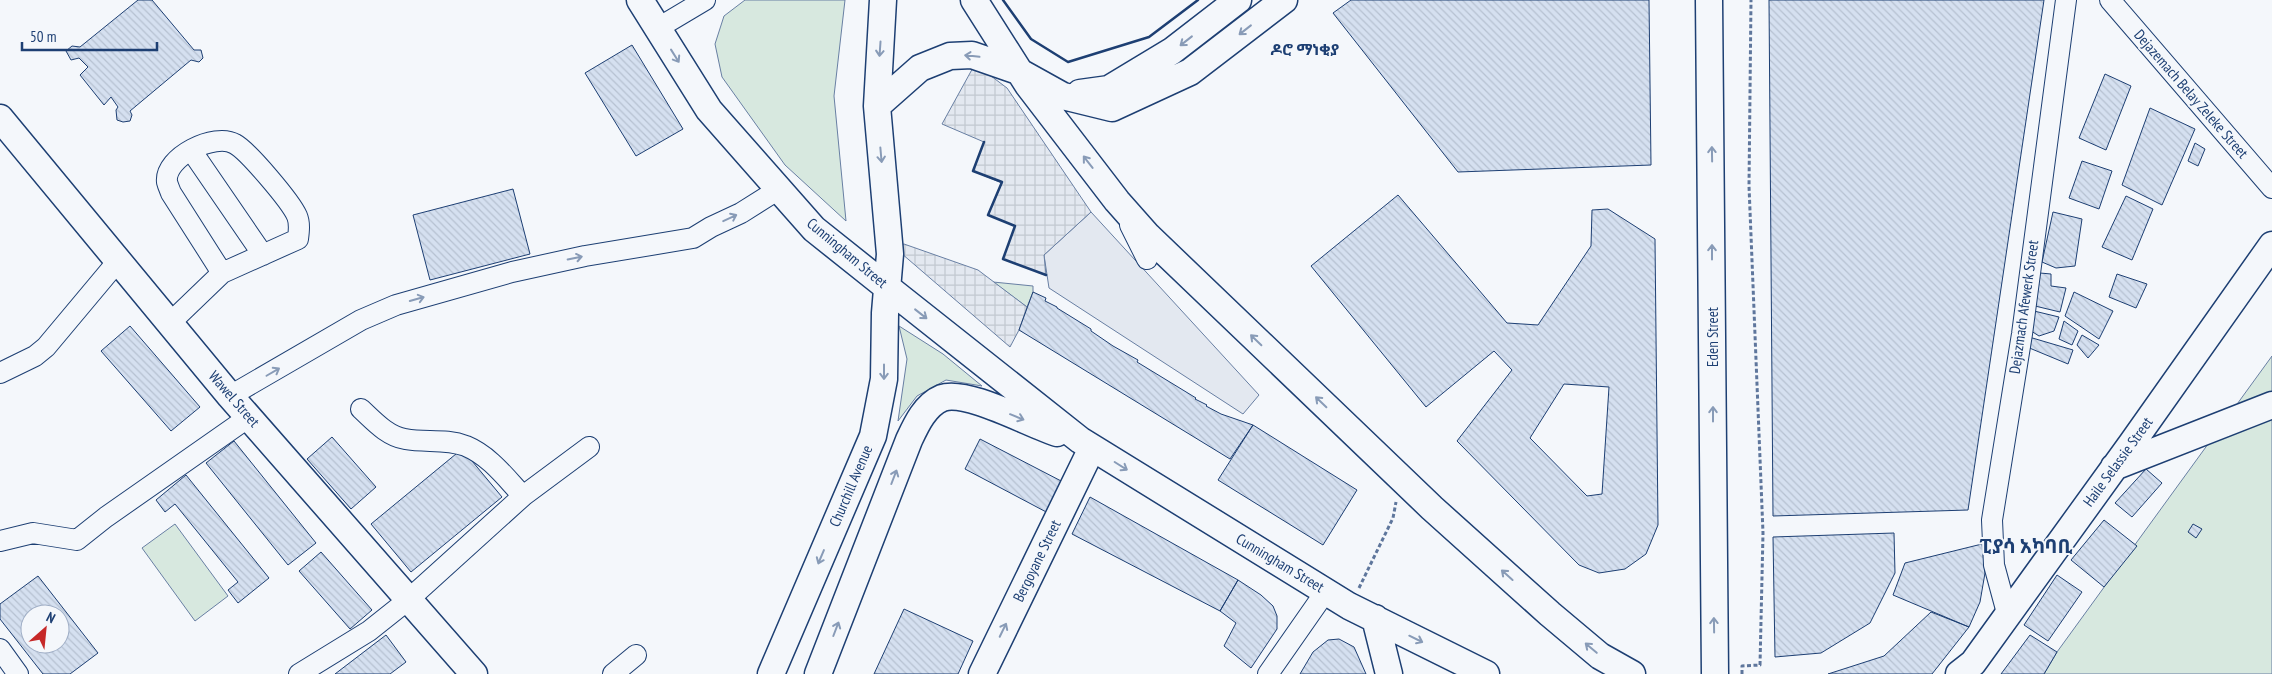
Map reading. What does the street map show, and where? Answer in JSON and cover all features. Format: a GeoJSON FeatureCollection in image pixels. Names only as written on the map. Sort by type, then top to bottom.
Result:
{"type":"FeatureCollection","features":[{"type":"Feature","properties":{"kind":"main road","name":"Cunningham Street"},"geometry":{"type":"LineString","coordinates":[[640,0],[709,110],[814,229],[888,288],[1086,444],[1350,606],[1486,674]]}},
{"type":"Feature","properties":{"kind":"main road","name":"Churchill Avenue"},"geometry":{"type":"LineString","coordinates":[[771,674],[872,436],[884,379],[885,313],[890,254],[877,106],[883,0]]}},
{"type":"Feature","properties":{"kind":"main road"},"geometry":{"type":"LineString","coordinates":[[974,0],[1018,71],[1117,201],[1148,236],[1400,478],[1550,614],[1600,656],[1632,674]]}},
{"type":"Feature","properties":{"kind":"main road"},"geometry":{"type":"LineString","coordinates":[[1063,96],[1109,89],[1172,51],[1238,0]]}},
{"type":"Feature","properties":{"kind":"main road"},"geometry":{"type":"LineString","coordinates":[[877,106],[920,68],[950,56],[972,55],[1018,71],[1063,96],[1112,108],[1190,72],[1284,0]]}},
{"type":"Feature","properties":{"kind":"main road","name":"Eden Street"},"geometry":{"type":"LineString","coordinates":[[1709,0],[1715,674]]}},
{"type":"Feature","properties":{"kind":"main road","name":"Wawel Street"},"geometry":{"type":"LineString","coordinates":[[0,118],[230,396],[474,674]]}},
{"type":"Feature","properties":{"kind":"main road","name":"Haile Selassie Street"},"geometry":{"type":"LineString","coordinates":[[1968,670],[2272,245]]}},
{"type":"Feature","properties":{"kind":"main road","name":"Cunningham Street"},"geometry":{"type":"LineString","coordinates":[[818,674],[894,476],[917,423],[928,409],[942,398],[954,396],[972,400],[1086,444]]}},
{"type":"Feature","properties":{"kind":"main road"},"geometry":{"type":"LineString","coordinates":[[2114,467],[2272,405]]}},
{"type":"Feature","properties":{"kind":"main road","name":"Bergoyane Street"},"geometry":{"type":"LineString","coordinates":[[982,674],[1086,444]]}},
{"type":"Feature","properties":{"kind":"main road"},"geometry":{"type":"LineString","coordinates":[[1375,618],[1389,674]]}},
{"type":"Feature","properties":{"kind":"street"},"geometry":{"type":"LineString","coordinates":[[658,28],[705,0]]}},
{"type":"Feature","properties":{"kind":"street","name":"Dejazmach Afewerk Street"},"geometry":{"type":"LineString","coordinates":[[2007,614],[1994,564],[1992,520],[2022,334],[2066,0]]}},
{"type":"Feature","properties":{"kind":"street","name":"Dejazemach Belay Zeleke Street"},"geometry":{"type":"LineString","coordinates":[[2110,0],[2272,188]]}},
{"type":"Feature","properties":{"kind":"street"},"geometry":{"type":"LineString","coordinates":[[170,323],[222,273],[298,239],[297,216],[276,185],[234,143],[216,140],[196,146],[177,160],[169,172],[167,181],[171,193],[222,273]]}},
{"type":"Feature","properties":{"kind":"street"},"geometry":{"type":"LineString","coordinates":[[191,150],[263,255]]}},
{"type":"Feature","properties":{"kind":"street"},"geometry":{"type":"LineString","coordinates":[[230,396],[362,320],[396,305],[512,272],[585,256],[693,238],[779,189]]}},
{"type":"Feature","properties":{"kind":"street"},"geometry":{"type":"LineString","coordinates":[[1117,201],[1147,259]]}},
{"type":"Feature","properties":{"kind":"street"},"geometry":{"type":"LineString","coordinates":[[0,373],[35,356],[46,347],[118,261]]}},
{"type":"Feature","properties":{"kind":"street"},"geometry":{"type":"LineString","coordinates":[[361,409],[382,429],[404,439],[442,440],[465,446],[484,456],[523,496]]}},
{"type":"Feature","properties":{"kind":"street"},"geometry":{"type":"LineString","coordinates":[[0,541],[33,533],[77,540],[106,517],[249,417]]}},
{"type":"Feature","properties":{"kind":"street"},"geometry":{"type":"LineString","coordinates":[[299,674],[369,631],[408,600],[523,496],[589,447]]}},
{"type":"Feature","properties":{"kind":"street"},"geometry":{"type":"LineString","coordinates":[[1268,674],[1326,592]]}},
{"type":"Feature","properties":{"kind":"street"},"geometry":{"type":"LineString","coordinates":[[0,650],[18,674]]}},
{"type":"Feature","properties":{"kind":"street"},"geometry":{"type":"LineString","coordinates":[[613,674],[636,655]]}},
{"type":"Feature","properties":{"kind":"path"},"geometry":{"type":"LineString","coordinates":[[1742,674],[1742,666],[1760,665],[1762,533],[1749,186],[1751,0]]}},
{"type":"Feature","properties":{"kind":"path"},"geometry":{"type":"LineString","coordinates":[[1350,606],[1394,518],[1400,478]]}},
{"type":"Feature","properties":{"kind":"shaded area"},"geometry":{"type":"Polygon","coordinates":[[[745,0],[845,0],[834,96],[846,221],[785,165],[722,77],[715,44],[724,16],[745,0]]]}},
{"type":"Feature","properties":{"kind":"shaded area"},"geometry":{"type":"Polygon","coordinates":[[[975,64],[1007,88],[1091,212],[1044,255],[1046,275],[1003,259],[1015,226],[988,215],[1002,183],[973,171],[984,142],[942,124],[975,64]]]}},
{"type":"Feature","properties":{"kind":"shaded area"},"geometry":{"type":"Polygon","coordinates":[[[1091,212],[1259,395],[1243,414],[1049,288],[1044,255],[1091,212]]]}},
{"type":"Feature","properties":{"kind":"shaded area"},"geometry":{"type":"Polygon","coordinates":[[[904,244],[978,270],[1027,307],[1019,330],[1010,347],[894,247],[904,244]]]}},
{"type":"Feature","properties":{"kind":"shaded area"},"geometry":{"type":"Polygon","coordinates":[[[993,282],[1033,286],[1033,292],[1027,307],[993,282]]]}},
{"type":"Feature","properties":{"kind":"shaded area"},"geometry":{"type":"Polygon","coordinates":[[[899,326],[943,354],[982,386],[946,380],[917,396],[898,421],[907,359],[899,326]]]}},
{"type":"Feature","properties":{"kind":"shaded area"},"geometry":{"type":"Polygon","coordinates":[[[2272,356],[2272,674],[2044,674],[2057,652],[2272,356]]]}},
{"type":"Feature","properties":{"kind":"shaded area"},"geometry":{"type":"Polygon","coordinates":[[[175,524],[228,596],[195,621],[142,548],[175,524]]]}},
{"type":"Feature","properties":{"kind":"building"},"geometry":{"type":"Polygon","coordinates":[[[138,0],[152,0],[194,50],[201,50],[203,58],[199,62],[191,60],[130,111],[132,115],[130,121],[123,122],[117,120],[116,110],[118,107],[111,97],[104,105],[80,75],[88,67],[79,58],[71,60],[66,51],[72,46],[80,47],[138,0]]]}},
{"type":"Feature","properties":{"kind":"building"},"geometry":{"type":"Polygon","coordinates":[[[1351,0],[1649,0],[1651,165],[1458,172],[1333,13],[1351,0]]]}},
{"type":"Feature","properties":{"kind":"building"},"geometry":{"type":"Polygon","coordinates":[[[1769,0],[2044,0],[1968,510],[1773,516],[1769,0]]]}},
{"type":"Feature","properties":{"kind":"building"},"geometry":{"type":"Polygon","coordinates":[[[632,45],[683,129],[636,156],[585,73],[632,45]]]}},
{"type":"Feature","properties":{"kind":"building"},"geometry":{"type":"Polygon","coordinates":[[[2105,74],[2131,86],[2106,150],[2079,138],[2105,74]]]}},
{"type":"Feature","properties":{"kind":"building"},"geometry":{"type":"Polygon","coordinates":[[[2150,108],[2195,129],[2162,205],[2122,185],[2150,108]]]}},
{"type":"Feature","properties":{"kind":"building"},"geometry":{"type":"Polygon","coordinates":[[[2195,143],[2205,149],[2198,166],[2188,161],[2195,143]]]}},
{"type":"Feature","properties":{"kind":"building"},"geometry":{"type":"Polygon","coordinates":[[[2082,161],[2112,171],[2099,209],[2069,198],[2082,161]]]}},
{"type":"Feature","properties":{"kind":"building"},"geometry":{"type":"Polygon","coordinates":[[[513,189],[530,254],[430,280],[413,215],[513,189]]]}},
{"type":"Feature","properties":{"kind":"building"},"geometry":{"type":"Polygon","coordinates":[[[1398,195],[1507,323],[1538,325],[1591,246],[1592,210],[1608,209],[1655,239],[1658,525],[1646,554],[1625,569],[1599,573],[1579,565],[1457,441],[1512,370],[1494,351],[1426,407],[1311,266],[1398,195]],[[1564,384],[1530,438],[1587,496],[1602,494],[1609,387],[1564,384]]]}},
{"type":"Feature","properties":{"kind":"building"},"geometry":{"type":"Polygon","coordinates":[[[2126,196],[2153,209],[2132,260],[2102,247],[2126,196]]]}},
{"type":"Feature","properties":{"kind":"building"},"geometry":{"type":"Polygon","coordinates":[[[2053,212],[2082,219],[2075,266],[2056,268],[2042,262],[2053,212]]]}},
{"type":"Feature","properties":{"kind":"building"},"geometry":{"type":"Polygon","coordinates":[[[2040,273],[2051,274],[2051,286],[2066,288],[2060,312],[2035,306],[2040,273]]]}},
{"type":"Feature","properties":{"kind":"building"},"geometry":{"type":"Polygon","coordinates":[[[2117,274],[2147,284],[2136,308],[2109,297],[2117,274]]]}},
{"type":"Feature","properties":{"kind":"building"},"geometry":{"type":"Polygon","coordinates":[[[1033,292],[1046,298],[1045,301],[1091,329],[1091,331],[1113,346],[1138,360],[1137,362],[1206,406],[1221,414],[1253,425],[1230,459],[1019,330],[1033,292]]]}},
{"type":"Feature","properties":{"kind":"building"},"geometry":{"type":"Polygon","coordinates":[[[2074,292],[2113,311],[2099,339],[2065,316],[2074,292]]]}},
{"type":"Feature","properties":{"kind":"building"},"geometry":{"type":"Polygon","coordinates":[[[2034,311],[2059,317],[2054,331],[2039,336],[2028,329],[2034,311]]]}},
{"type":"Feature","properties":{"kind":"building"},"geometry":{"type":"Polygon","coordinates":[[[2064,321],[2078,331],[2072,345],[2059,339],[2064,321]]]}},
{"type":"Feature","properties":{"kind":"building"},"geometry":{"type":"Polygon","coordinates":[[[130,326],[200,407],[171,431],[101,351],[130,326]]]}},
{"type":"Feature","properties":{"kind":"building"},"geometry":{"type":"Polygon","coordinates":[[[2082,335],[2099,345],[2088,358],[2077,345],[2082,335]]]}},
{"type":"Feature","properties":{"kind":"building"},"geometry":{"type":"Polygon","coordinates":[[[2029,337],[2073,350],[2068,364],[2027,347],[2029,337]]]}},
{"type":"Feature","properties":{"kind":"building"},"geometry":{"type":"Polygon","coordinates":[[[1253,425],[1357,490],[1323,545],[1218,480],[1253,425]]]}},
{"type":"Feature","properties":{"kind":"building"},"geometry":{"type":"Polygon","coordinates":[[[332,437],[376,487],[351,509],[307,459],[332,437]]]}},
{"type":"Feature","properties":{"kind":"building"},"geometry":{"type":"Polygon","coordinates":[[[980,439],[1065,483],[1050,514],[965,469],[980,439]]]}},
{"type":"Feature","properties":{"kind":"building"},"geometry":{"type":"Polygon","coordinates":[[[234,441],[316,543],[288,565],[206,463],[234,441]]]}},
{"type":"Feature","properties":{"kind":"building"},"geometry":{"type":"Polygon","coordinates":[[[462,449],[502,497],[411,572],[371,524],[462,449]]]}},
{"type":"Feature","properties":{"kind":"building"},"geometry":{"type":"Polygon","coordinates":[[[2146,469],[2162,483],[2132,517],[2115,503],[2146,469]]]}},
{"type":"Feature","properties":{"kind":"building"},"geometry":{"type":"Polygon","coordinates":[[[186,475],[269,578],[238,603],[228,590],[238,582],[175,504],[165,512],[156,500],[186,475]]]}},
{"type":"Feature","properties":{"kind":"building"},"geometry":{"type":"Polygon","coordinates":[[[1090,497],[1238,580],[1220,611],[1072,534],[1090,497]]]}},
{"type":"Feature","properties":{"kind":"building"},"geometry":{"type":"Polygon","coordinates":[[[2104,520],[2137,546],[2104,587],[2071,560],[2104,520]]]}},
{"type":"Feature","properties":{"kind":"building"},"geometry":{"type":"Polygon","coordinates":[[[2193,524],[2202,529],[2196,538],[2188,532],[2193,524]]]}},
{"type":"Feature","properties":{"kind":"building"},"geometry":{"type":"Polygon","coordinates":[[[1894,533],[1895,573],[1870,623],[1821,653],[1775,657],[1773,537],[1894,533]]]}},
{"type":"Feature","properties":{"kind":"building"},"geometry":{"type":"Polygon","coordinates":[[[1982,544],[1985,573],[1980,602],[1969,627],[1893,595],[1905,563],[1982,544]]]}},
{"type":"Feature","properties":{"kind":"building"},"geometry":{"type":"Polygon","coordinates":[[[321,552],[372,610],[350,629],[299,571],[321,552]]]}},
{"type":"Feature","properties":{"kind":"building"},"geometry":{"type":"Polygon","coordinates":[[[2057,575],[2082,592],[2048,641],[2024,625],[2057,575]]]}},
{"type":"Feature","properties":{"kind":"building"},"geometry":{"type":"Polygon","coordinates":[[[38,576],[60,604],[20,604],[20,645],[0,619],[0,604],[38,576]]]}},
{"type":"Feature","properties":{"kind":"building"},"geometry":{"type":"Polygon","coordinates":[[[1238,580],[1261,595],[1273,606],[1277,616],[1277,629],[1251,668],[1224,646],[1236,623],[1220,611],[1238,580]]]}},
{"type":"Feature","properties":{"kind":"building"},"geometry":{"type":"Polygon","coordinates":[[[904,609],[973,641],[958,674],[874,674],[904,609]]]}},
{"type":"Feature","properties":{"kind":"building"},"geometry":{"type":"Polygon","coordinates":[[[1931,612],[1969,627],[1932,674],[1828,674],[1884,656],[1931,612]]]}},
{"type":"Feature","properties":{"kind":"building"},"geometry":{"type":"Polygon","coordinates":[[[70,617],[98,653],[70,674],[43,674],[27,654],[70,654],[70,617]]]}},
{"type":"Feature","properties":{"kind":"building"},"geometry":{"type":"Polygon","coordinates":[[[386,635],[406,662],[390,674],[335,674],[386,635]]]}},
{"type":"Feature","properties":{"kind":"building"},"geometry":{"type":"Polygon","coordinates":[[[2030,635],[2057,652],[2044,674],[2001,674],[2030,635]]]}},
{"type":"Feature","properties":{"kind":"building"},"geometry":{"type":"Polygon","coordinates":[[[1339,639],[1354,647],[1366,674],[1300,674],[1313,652],[1328,640],[1339,639]]]}},
{"type":"Feature","properties":{"kind":"wall"},"geometry":{"type":"LineString","coordinates":[[1003,0],[1031,39],[1068,62],[1149,37],[1198,0]]}},
{"type":"Feature","properties":{"kind":"wall"},"geometry":{"type":"LineString","coordinates":[[984,142],[973,171],[1002,182],[988,215],[1015,226],[1003,259],[1046,275]]}},
{"type":"Feature","properties":{"kind":"district","name":"ዶሮ ማነቂያ"},"geometry":{"type":"Point","coordinates":[1305,49]}},
{"type":"Feature","properties":{"kind":"district","name":"ፒያሳ አካባቢ"},"geometry":{"type":"Point","coordinates":[2026,546]}}]}
